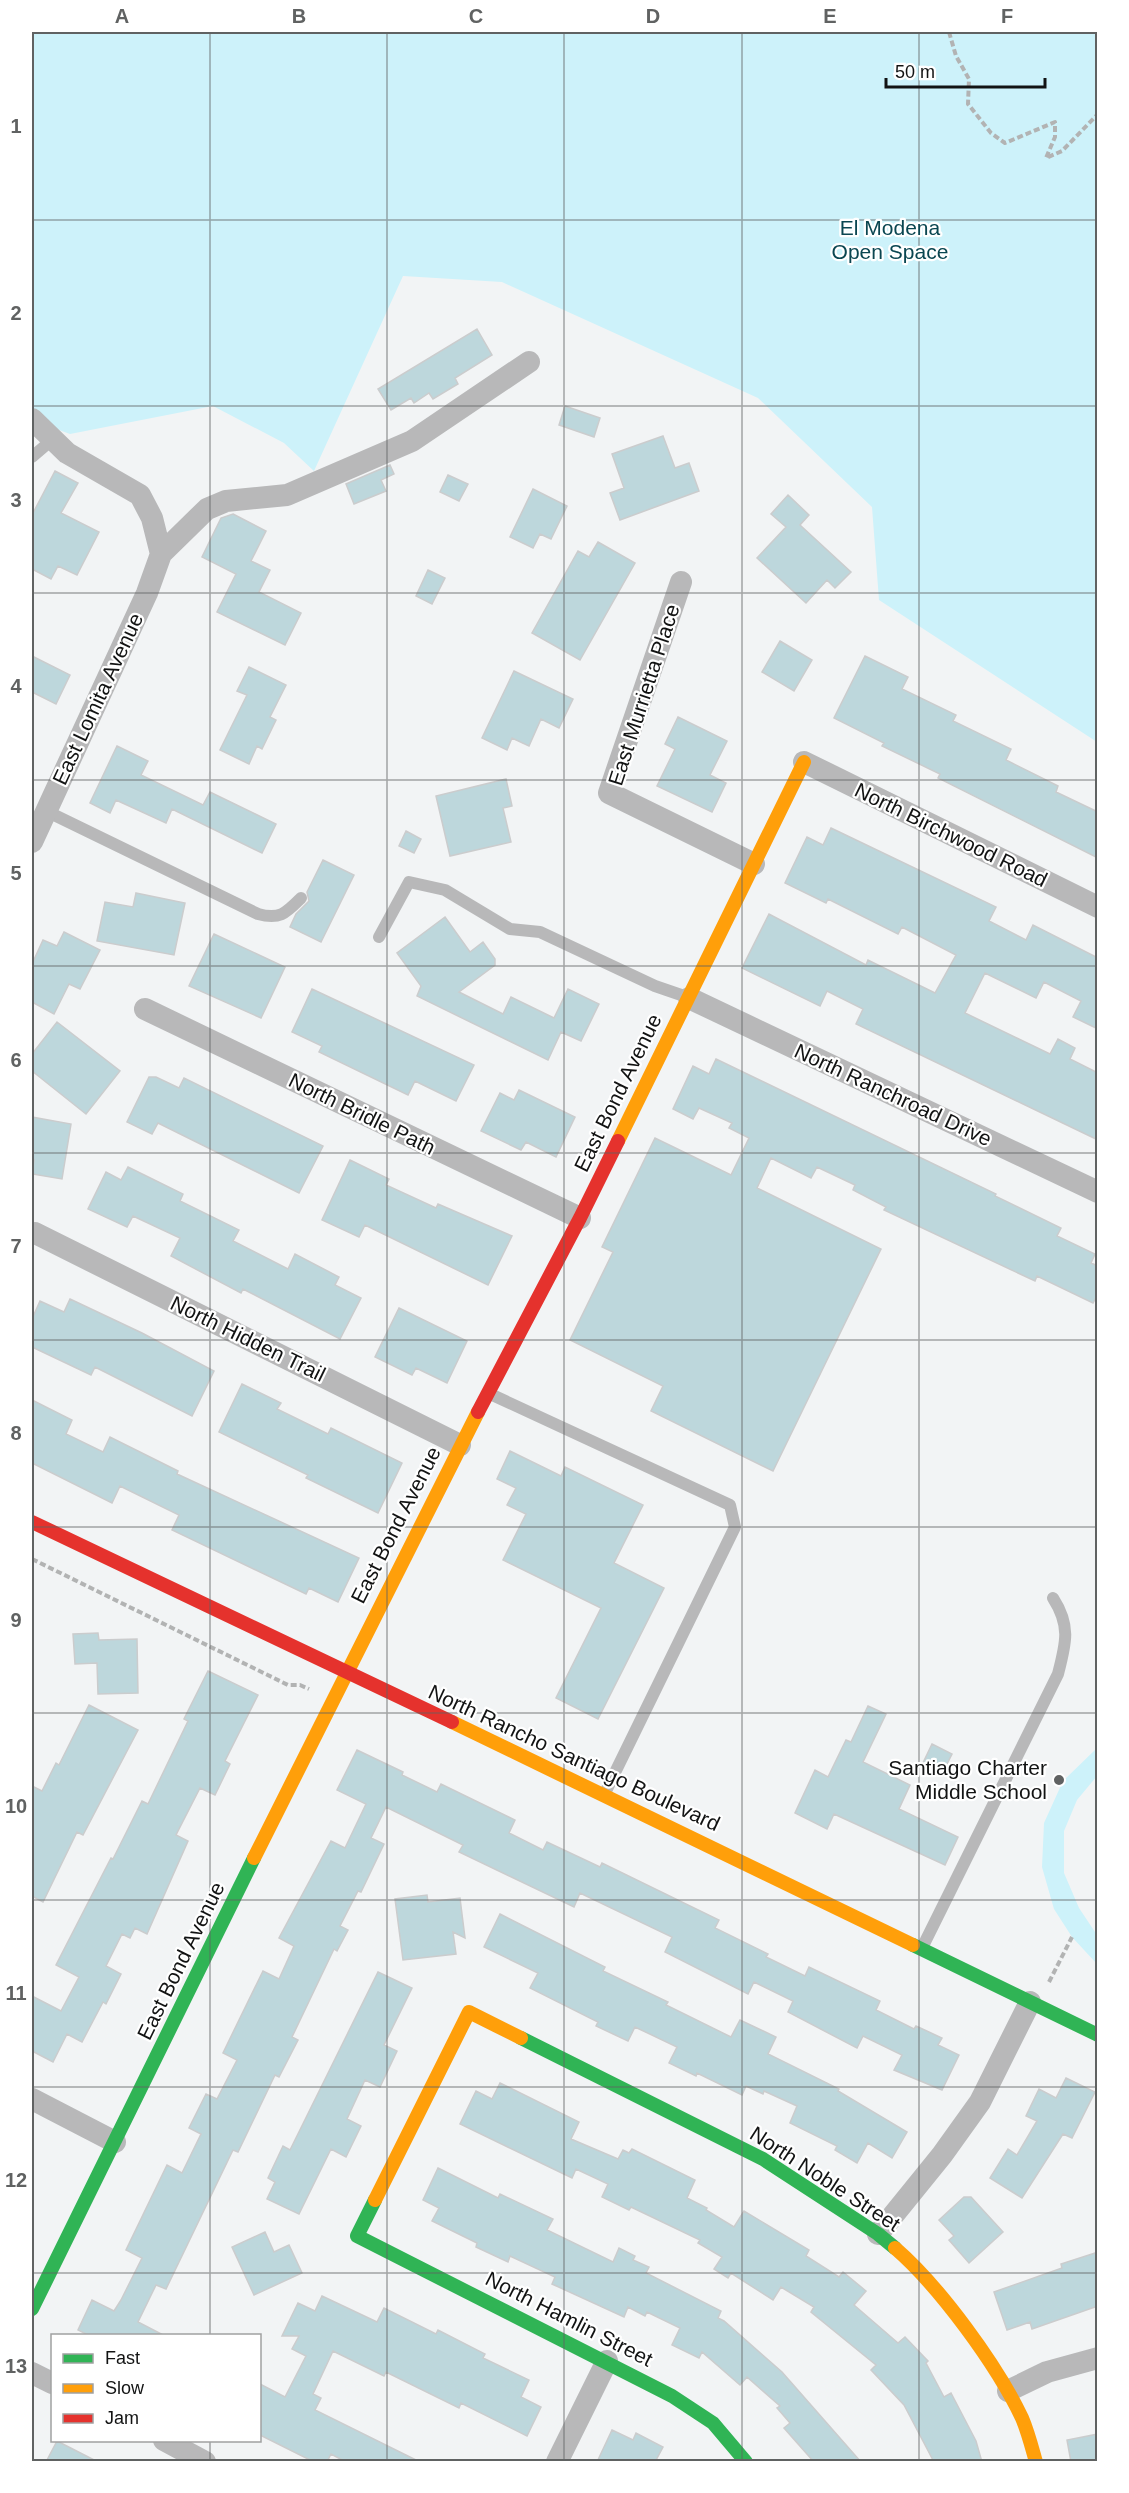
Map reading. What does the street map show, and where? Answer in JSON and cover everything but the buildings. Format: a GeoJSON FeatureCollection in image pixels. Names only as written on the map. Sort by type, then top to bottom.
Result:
{"type":"FeatureCollection","features":[{"type":"Feature","properties":{"kind":"street"},"geometry":{"type":"LineString","coordinates":[[161,555],[207,509],[226,501],[287,495],[412,441],[529,362]]}},
{"type":"Feature","properties":{"kind":"street"},"geometry":{"type":"LineString","coordinates":[[32,419],[44,449],[140,495],[152,518],[161,555]]}},
{"type":"Feature","properties":{"kind":"street","name":"East Lomita Avenue"},"geometry":{"type":"LineString","coordinates":[[32,842],[147,593],[161,555]]}},
{"type":"Feature","properties":{"kind":"street","name":"East Murrietta Place"},"geometry":{"type":"LineString","coordinates":[[681,582],[609,793],[754,864]]}},
{"type":"Feature","properties":{"kind":"street","name":"East Bond Avenue"},"geometry":{"type":"LineString","coordinates":[[32,2309],[345,1673],[460,1445],[580,1218],[804,762]]}},
{"type":"Feature","properties":{"kind":"street","name":"North Birchwood Road"},"geometry":{"type":"LineString","coordinates":[[804,762],[1098,907]]}},
{"type":"Feature","properties":{"kind":"street","name":"North Ranchroad Drive"},"geometry":{"type":"LineString","coordinates":[[689,998],[1098,1192]]}},
{"type":"Feature","properties":{"kind":"street","name":"North Bridle Path"},"geometry":{"type":"LineString","coordinates":[[145,1009],[580,1218]]}},
{"type":"Feature","properties":{"kind":"street","name":"North Hidden Trail"},"geometry":{"type":"LineString","coordinates":[[35,1233],[460,1445]]}},
{"type":"Feature","properties":{"kind":"street","name":"North Rancho Santiago Boulevard"},"geometry":{"type":"LineString","coordinates":[[32,1522],[345,1673],[604,1794],[1098,2035]]}},
{"type":"Feature","properties":{"kind":"street"},"geometry":{"type":"LineString","coordinates":[[878,2234],[942,2155],[980,2102],[1033,2004]]}},
{"type":"Feature","properties":{"kind":"street","name":"North Noble Street"},"geometry":{"type":"LineString","coordinates":[[357,2236],[469,2012],[764,2159],[878,2234],[900,2253],[941,2297],[1008,2391],[1023,2420],[1035,2462]]}},
{"type":"Feature","properties":{"kind":"street"},"geometry":{"type":"LineString","coordinates":[[32,2099],[115,2142]]}},
{"type":"Feature","properties":{"kind":"street","name":"North Hamlin Street"},"geometry":{"type":"LineString","coordinates":[[357,2236],[672,2396],[713,2423],[746,2462]]}},
{"type":"Feature","properties":{"kind":"street"},"geometry":{"type":"LineString","coordinates":[[1008,2391],[1047,2372],[1098,2358]]}},
{"type":"Feature","properties":{"kind":"street"},"geometry":{"type":"LineString","coordinates":[[557,2462],[607,2361]]}},
{"type":"Feature","properties":{"kind":"street"},"geometry":{"type":"LineString","coordinates":[[32,2373],[51,2382]]}},
{"type":"Feature","properties":{"kind":"street"},"geometry":{"type":"LineString","coordinates":[[168,2442],[206,2462]]}},
{"type":"Feature","properties":{"kind":"lane"},"geometry":{"type":"LineString","coordinates":[[46,811],[258,914],[271,918],[279,916],[288,912],[301,898]]}},
{"type":"Feature","properties":{"kind":"lane"},"geometry":{"type":"LineString","coordinates":[[379,937],[409,882],[445,890],[510,929],[540,932],[655,986],[689,998]]}},
{"type":"Feature","properties":{"kind":"lane"},"geometry":{"type":"LineString","coordinates":[[488,1393],[730,1505],[735,1527],[604,1794]]}},
{"type":"Feature","properties":{"kind":"lane"},"geometry":{"type":"LineString","coordinates":[[922,1949],[1058,1674],[1066,1641],[1063,1614],[1053,1598]]}},
{"type":"Feature","properties":{"kind":"path"},"geometry":{"type":"LineString","coordinates":[[949,32],[956,56],[969,79],[968,104],[991,132],[1005,143],[1055,122],[1055,137],[1046,158],[1062,151],[1098,114]]}},
{"type":"Feature","properties":{"kind":"path"},"geometry":{"type":"LineString","coordinates":[[32,1559],[288,1685],[300,1684],[333,1700]]}},
{"type":"Feature","properties":{"kind":"path"},"geometry":{"type":"LineString","coordinates":[[1033,2004],[1072,1937]]}},
{"type":"Feature","properties":{"kind":"green space","name":"El Modena Open Space"},"geometry":{"type":"Polygon","coordinates":[[[32,32],[1097,32],[1097,742],[879,600],[872,507],[758,398],[502,282],[403,276],[314,471],[284,443],[213,406],[70,434],[32,420],[32,32]]]}},
{"type":"Feature","properties":{"kind":"green space"},"geometry":{"type":"Polygon","coordinates":[[[1097,1748],[1097,1776],[1077,1800],[1064,1831],[1064,1873],[1079,1908],[1097,1935],[1097,1964],[1072,1937],[1054,1909],[1042,1867],[1044,1823],[1063,1781],[1097,1748]]]}},
{"type":"Feature","properties":{"kind":"traffic: fast"},"geometry":{"type":"LineString","coordinates":[[32,2309],[254,1858]]}},
{"type":"Feature","properties":{"kind":"traffic: fast"},"geometry":{"type":"LineString","coordinates":[[913,1945],[1098,2035]]}},
{"type":"Feature","properties":{"kind":"traffic: fast"},"geometry":{"type":"LineString","coordinates":[[521,2038],[763,2159],[878,2234],[895,2248]]}},
{"type":"Feature","properties":{"kind":"traffic: fast"},"geometry":{"type":"LineString","coordinates":[[375,2200],[357,2236],[672,2396],[713,2423],[746,2462]]}},
{"type":"Feature","properties":{"kind":"traffic: slow"},"geometry":{"type":"LineString","coordinates":[[618,1141],[804,762]]}},
{"type":"Feature","properties":{"kind":"traffic: slow"},"geometry":{"type":"LineString","coordinates":[[254,1858],[478,1412]]}},
{"type":"Feature","properties":{"kind":"traffic: slow"},"geometry":{"type":"LineString","coordinates":[[452,1722],[913,1945]]}},
{"type":"Feature","properties":{"kind":"traffic: slow"},"geometry":{"type":"LineString","coordinates":[[375,2200],[469,2012],[521,2038]]}},
{"type":"Feature","properties":{"kind":"traffic: slow"},"geometry":{"type":"LineString","coordinates":[[895,2248],[930,2283],[966,2327],[998,2374],[1022,2418],[1036,2462]]}},
{"type":"Feature","properties":{"kind":"traffic: jam"},"geometry":{"type":"LineString","coordinates":[[478,1412],[618,1141]]}},
{"type":"Feature","properties":{"kind":"traffic: jam"},"geometry":{"type":"LineString","coordinates":[[32,1522],[452,1722]]}},
{"type":"Feature","properties":{"kind":"place","name":"Santiago Charter Middle School"},"geometry":{"type":"Point","coordinates":[1059,1780]}}]}
